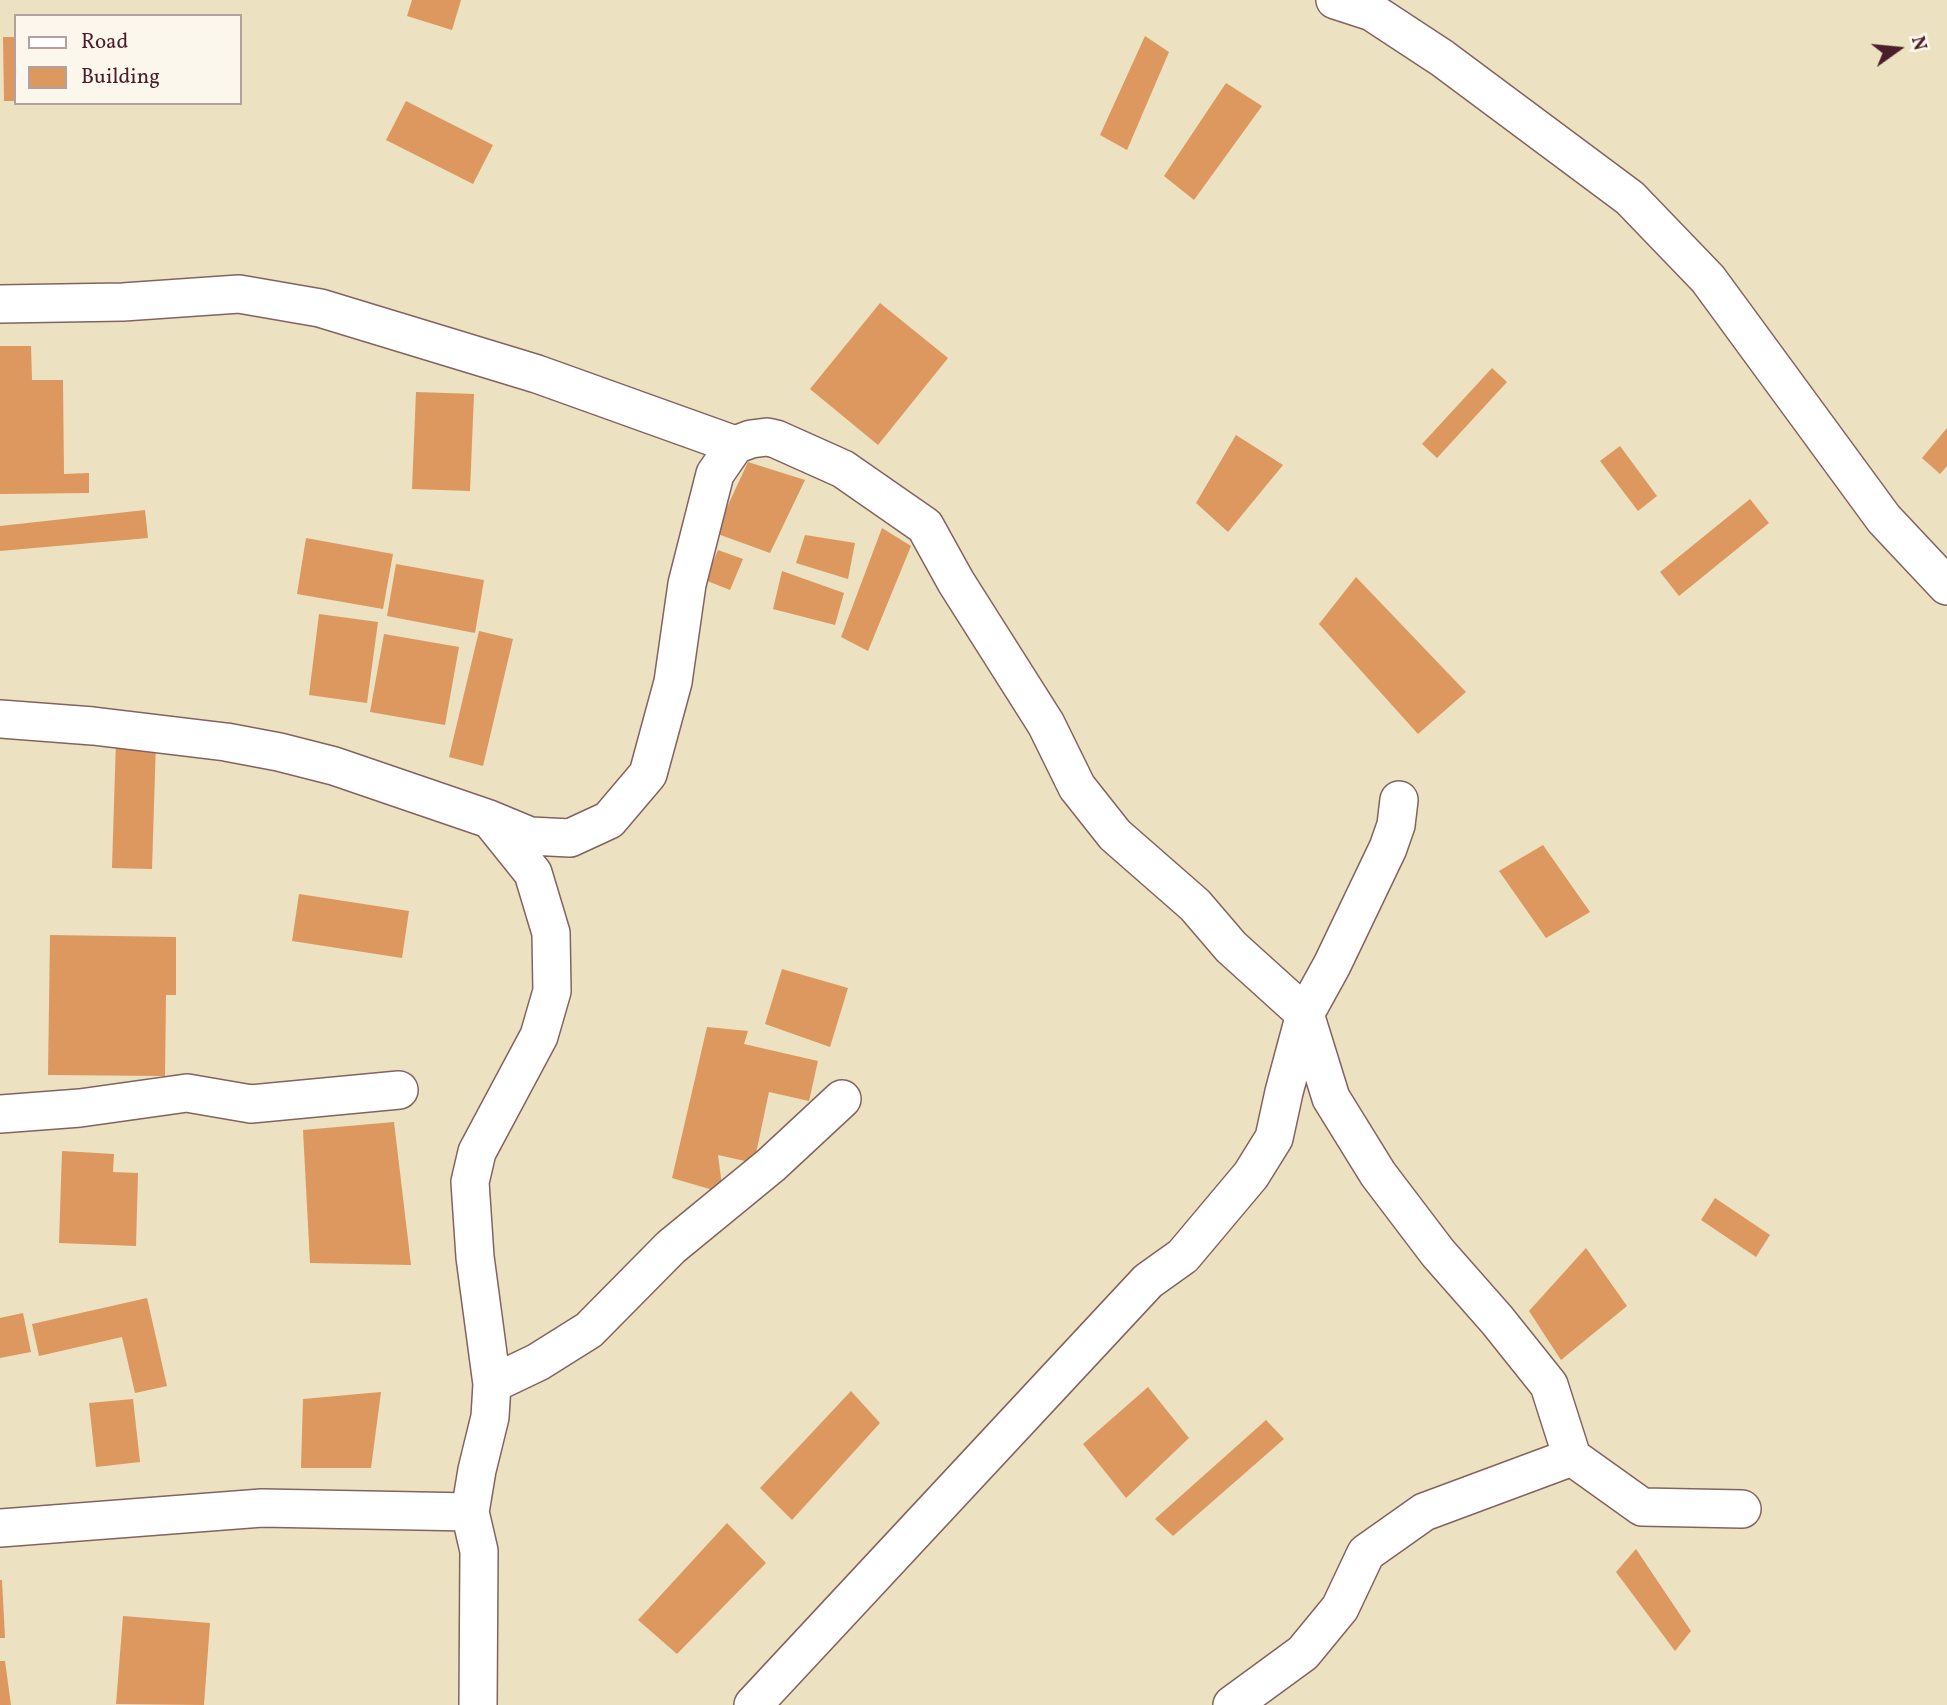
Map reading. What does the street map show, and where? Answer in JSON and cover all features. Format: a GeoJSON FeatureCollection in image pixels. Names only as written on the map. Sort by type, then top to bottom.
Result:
{"type":"FeatureCollection","features":[{"type":"Feature","properties":{"kind":"street"},"geometry":{"type":"LineString","coordinates":[[1335,0],[1371,12],[1442,58],[1630,198],[1708,279],[1884,519],[1947,586]]}},
{"type":"Feature","properties":{"kind":"street"},"geometry":{"type":"LineString","coordinates":[[0,304],[122,302],[239,294],[320,308],[537,374],[736,445],[767,436],[843,469],[925,526],[956,582],[1046,724],[1077,787],[1115,835],[1195,905],[1231,947],[1306,1013],[1331,1098],[1378,1174],[1438,1252],[1549,1385],[1572,1457],[1642,1507],[1742,1509]]}},
{"type":"Feature","properties":{"kind":"street"},"geometry":{"type":"LineString","coordinates":[[0,719],[93,726],[279,751],[334,766],[489,818],[530,836],[570,838],[609,820],[648,774],[673,682],[687,584],[705,510],[715,474],[736,445]]}},
{"type":"Feature","properties":{"kind":"street"},"geometry":{"type":"LineString","coordinates":[[753,1705],[1148,1281],[1183,1256],[1251,1175],[1274,1138],[1306,1013],[1388,848],[1396,824],[1399,800]]}},
{"type":"Feature","properties":{"kind":"street"},"geometry":{"type":"LineString","coordinates":[[478,1705],[480,1551],[470,1512],[490,1417],[492,1384],[475,1257],[470,1182],[477,1152],[539,1037],[552,992],[551,933],[533,873],[489,818]]}},
{"type":"Feature","properties":{"kind":"street"},"geometry":{"type":"LineString","coordinates":[[0,1114],[80,1108],[187,1093],[251,1104],[399,1090]]}},
{"type":"Feature","properties":{"kind":"street"},"geometry":{"type":"LineString","coordinates":[[492,1384],[538,1362],[589,1330],[671,1247],[771,1165],[842,1099]]}},
{"type":"Feature","properties":{"kind":"street"},"geometry":{"type":"LineString","coordinates":[[1232,1705],[1303,1653],[1340,1608],[1366,1553],[1424,1512],[1572,1457]]}},
{"type":"Feature","properties":{"kind":"street"},"geometry":{"type":"LineString","coordinates":[[0,1528],[262,1508],[470,1512]]}},
{"type":"Feature","properties":{"kind":"building"},"geometry":{"type":"Polygon","coordinates":[[[412,0],[461,0],[452,30],[407,16],[412,0]]]}},
{"type":"Feature","properties":{"kind":"building"},"geometry":{"type":"Polygon","coordinates":[[[1145,36],[1169,52],[1127,150],[1100,135],[1145,36]]]}},
{"type":"Feature","properties":{"kind":"building"},"geometry":{"type":"Polygon","coordinates":[[[3,37],[14,37],[14,101],[4,101],[3,37]]]}},
{"type":"Feature","properties":{"kind":"building"},"geometry":{"type":"Polygon","coordinates":[[[1226,83],[1262,106],[1194,200],[1164,176],[1226,83]]]}},
{"type":"Feature","properties":{"kind":"building"},"geometry":{"type":"Polygon","coordinates":[[[406,101],[493,145],[473,184],[386,140],[406,101]]]}},
{"type":"Feature","properties":{"kind":"building"},"geometry":{"type":"Polygon","coordinates":[[[880,303],[948,358],[878,445],[810,389],[880,303]]]}},
{"type":"Feature","properties":{"kind":"building"},"geometry":{"type":"Polygon","coordinates":[[[0,346],[31,346],[32,380],[63,380],[64,474],[89,473],[89,493],[0,494],[0,346]]]}},
{"type":"Feature","properties":{"kind":"building"},"geometry":{"type":"Polygon","coordinates":[[[1492,368],[1507,382],[1437,458],[1422,444],[1492,368]]]}},
{"type":"Feature","properties":{"kind":"building"},"geometry":{"type":"Polygon","coordinates":[[[416,392],[474,394],[470,491],[412,489],[416,392]]]}},
{"type":"Feature","properties":{"kind":"building"},"geometry":{"type":"Polygon","coordinates":[[[1947,428],[1947,466],[1940,474],[1922,458],[1947,428]]]}},
{"type":"Feature","properties":{"kind":"building"},"geometry":{"type":"Polygon","coordinates":[[[1236,435],[1283,465],[1228,532],[1196,503],[1236,435]]]}},
{"type":"Feature","properties":{"kind":"building"},"geometry":{"type":"Polygon","coordinates":[[[1620,446],[1657,496],[1638,511],[1600,461],[1620,446]]]}},
{"type":"Feature","properties":{"kind":"building"},"geometry":{"type":"Polygon","coordinates":[[[748,462],[805,480],[770,553],[715,533],[748,462]]]}},
{"type":"Feature","properties":{"kind":"building"},"geometry":{"type":"Polygon","coordinates":[[[1750,499],[1769,523],[1679,596],[1660,572],[1750,499]]]}},
{"type":"Feature","properties":{"kind":"building"},"geometry":{"type":"Polygon","coordinates":[[[145,510],[148,538],[0,551],[0,526],[145,510]]]}},
{"type":"Feature","properties":{"kind":"building"},"geometry":{"type":"Polygon","coordinates":[[[882,528],[911,546],[868,651],[841,637],[882,528]]]}},
{"type":"Feature","properties":{"kind":"building"},"geometry":{"type":"Polygon","coordinates":[[[805,535],[855,543],[848,579],[796,563],[805,535]]]}},
{"type":"Feature","properties":{"kind":"building"},"geometry":{"type":"Polygon","coordinates":[[[306,538],[393,554],[383,609],[297,594],[306,538]]]}},
{"type":"Feature","properties":{"kind":"building"},"geometry":{"type":"Polygon","coordinates":[[[718,550],[743,559],[730,590],[705,580],[718,550]]]}},
{"type":"Feature","properties":{"kind":"building"},"geometry":{"type":"Polygon","coordinates":[[[396,564],[484,580],[475,633],[387,616],[396,564]]]}},
{"type":"Feature","properties":{"kind":"building"},"geometry":{"type":"Polygon","coordinates":[[[782,571],[844,593],[835,625],[773,609],[782,571]]]}},
{"type":"Feature","properties":{"kind":"building"},"geometry":{"type":"Polygon","coordinates":[[[1356,577],[1466,692],[1418,734],[1319,624],[1356,577]]]}},
{"type":"Feature","properties":{"kind":"building"},"geometry":{"type":"Polygon","coordinates":[[[319,614],[378,622],[367,703],[309,695],[319,614]]]}},
{"type":"Feature","properties":{"kind":"building"},"geometry":{"type":"Polygon","coordinates":[[[479,631],[513,639],[483,766],[449,757],[479,631]]]}},
{"type":"Feature","properties":{"kind":"building"},"geometry":{"type":"Polygon","coordinates":[[[384,634],[459,647],[445,725],[370,712],[384,634]]]}},
{"type":"Feature","properties":{"kind":"building"},"geometry":{"type":"Polygon","coordinates":[[[116,740],[156,741],[152,869],[112,868],[116,740]]]}},
{"type":"Feature","properties":{"kind":"building"},"geometry":{"type":"Polygon","coordinates":[[[1543,845],[1590,912],[1546,938],[1499,871],[1543,845]]]}},
{"type":"Feature","properties":{"kind":"building"},"geometry":{"type":"Polygon","coordinates":[[[299,894],[409,911],[402,958],[292,941],[299,894]]]}},
{"type":"Feature","properties":{"kind":"building"},"geometry":{"type":"Polygon","coordinates":[[[50,935],[176,937],[176,995],[166,995],[165,1076],[48,1075],[50,935]]]}},
{"type":"Feature","properties":{"kind":"building"},"geometry":{"type":"Polygon","coordinates":[[[782,969],[848,988],[830,1047],[765,1024],[782,969]]]}},
{"type":"Feature","properties":{"kind":"building"},"geometry":{"type":"Polygon","coordinates":[[[707,1027],[748,1031],[744,1044],[818,1061],[809,1101],[769,1092],[754,1163],[718,1155],[723,1193],[672,1178],[707,1027]]]}},
{"type":"Feature","properties":{"kind":"building"},"geometry":{"type":"Polygon","coordinates":[[[394,1122],[411,1265],[310,1263],[303,1130],[394,1122]]]}},
{"type":"Feature","properties":{"kind":"building"},"geometry":{"type":"Polygon","coordinates":[[[62,1151],[114,1154],[113,1172],[138,1173],[136,1246],[59,1243],[62,1151]]]}},
{"type":"Feature","properties":{"kind":"building"},"geometry":{"type":"Polygon","coordinates":[[[1715,1198],[1770,1235],[1756,1257],[1701,1220],[1715,1198]]]}},
{"type":"Feature","properties":{"kind":"building"},"geometry":{"type":"Polygon","coordinates":[[[1586,1248],[1627,1306],[1561,1360],[1529,1311],[1586,1248]]]}},
{"type":"Feature","properties":{"kind":"building"},"geometry":{"type":"Polygon","coordinates":[[[147,1298],[167,1386],[135,1393],[122,1337],[39,1356],[32,1324],[147,1298]]]}},
{"type":"Feature","properties":{"kind":"building"},"geometry":{"type":"Polygon","coordinates":[[[23,1313],[31,1352],[0,1358],[0,1318],[23,1313]]]}},
{"type":"Feature","properties":{"kind":"building"},"geometry":{"type":"Polygon","coordinates":[[[1148,1387],[1189,1438],[1126,1498],[1083,1444],[1148,1387]]]}},
{"type":"Feature","properties":{"kind":"building"},"geometry":{"type":"Polygon","coordinates":[[[851,1391],[880,1423],[792,1520],[760,1488],[851,1391]]]}},
{"type":"Feature","properties":{"kind":"building"},"geometry":{"type":"Polygon","coordinates":[[[381,1392],[371,1468],[301,1468],[303,1399],[381,1392]]]}},
{"type":"Feature","properties":{"kind":"building"},"geometry":{"type":"Polygon","coordinates":[[[133,1399],[140,1462],[96,1467],[89,1403],[133,1399]]]}},
{"type":"Feature","properties":{"kind":"building"},"geometry":{"type":"Polygon","coordinates":[[[1266,1420],[1284,1439],[1173,1536],[1155,1519],[1266,1420]]]}},
{"type":"Feature","properties":{"kind":"building"},"geometry":{"type":"Polygon","coordinates":[[[727,1523],[766,1563],[677,1654],[638,1620],[727,1523]]]}},
{"type":"Feature","properties":{"kind":"building"},"geometry":{"type":"Polygon","coordinates":[[[1636,1549],[1691,1631],[1675,1651],[1616,1572],[1636,1549]]]}},
{"type":"Feature","properties":{"kind":"building"},"geometry":{"type":"Polygon","coordinates":[[[2,1580],[5,1638],[0,1638],[2,1580]]]}},
{"type":"Feature","properties":{"kind":"building"},"geometry":{"type":"Polygon","coordinates":[[[123,1616],[210,1623],[204,1705],[116,1704],[123,1616]]]}},
{"type":"Feature","properties":{"kind":"building"},"geometry":{"type":"Polygon","coordinates":[[[0,1661],[5,1661],[11,1705],[0,1705],[0,1661]]]}}]}
